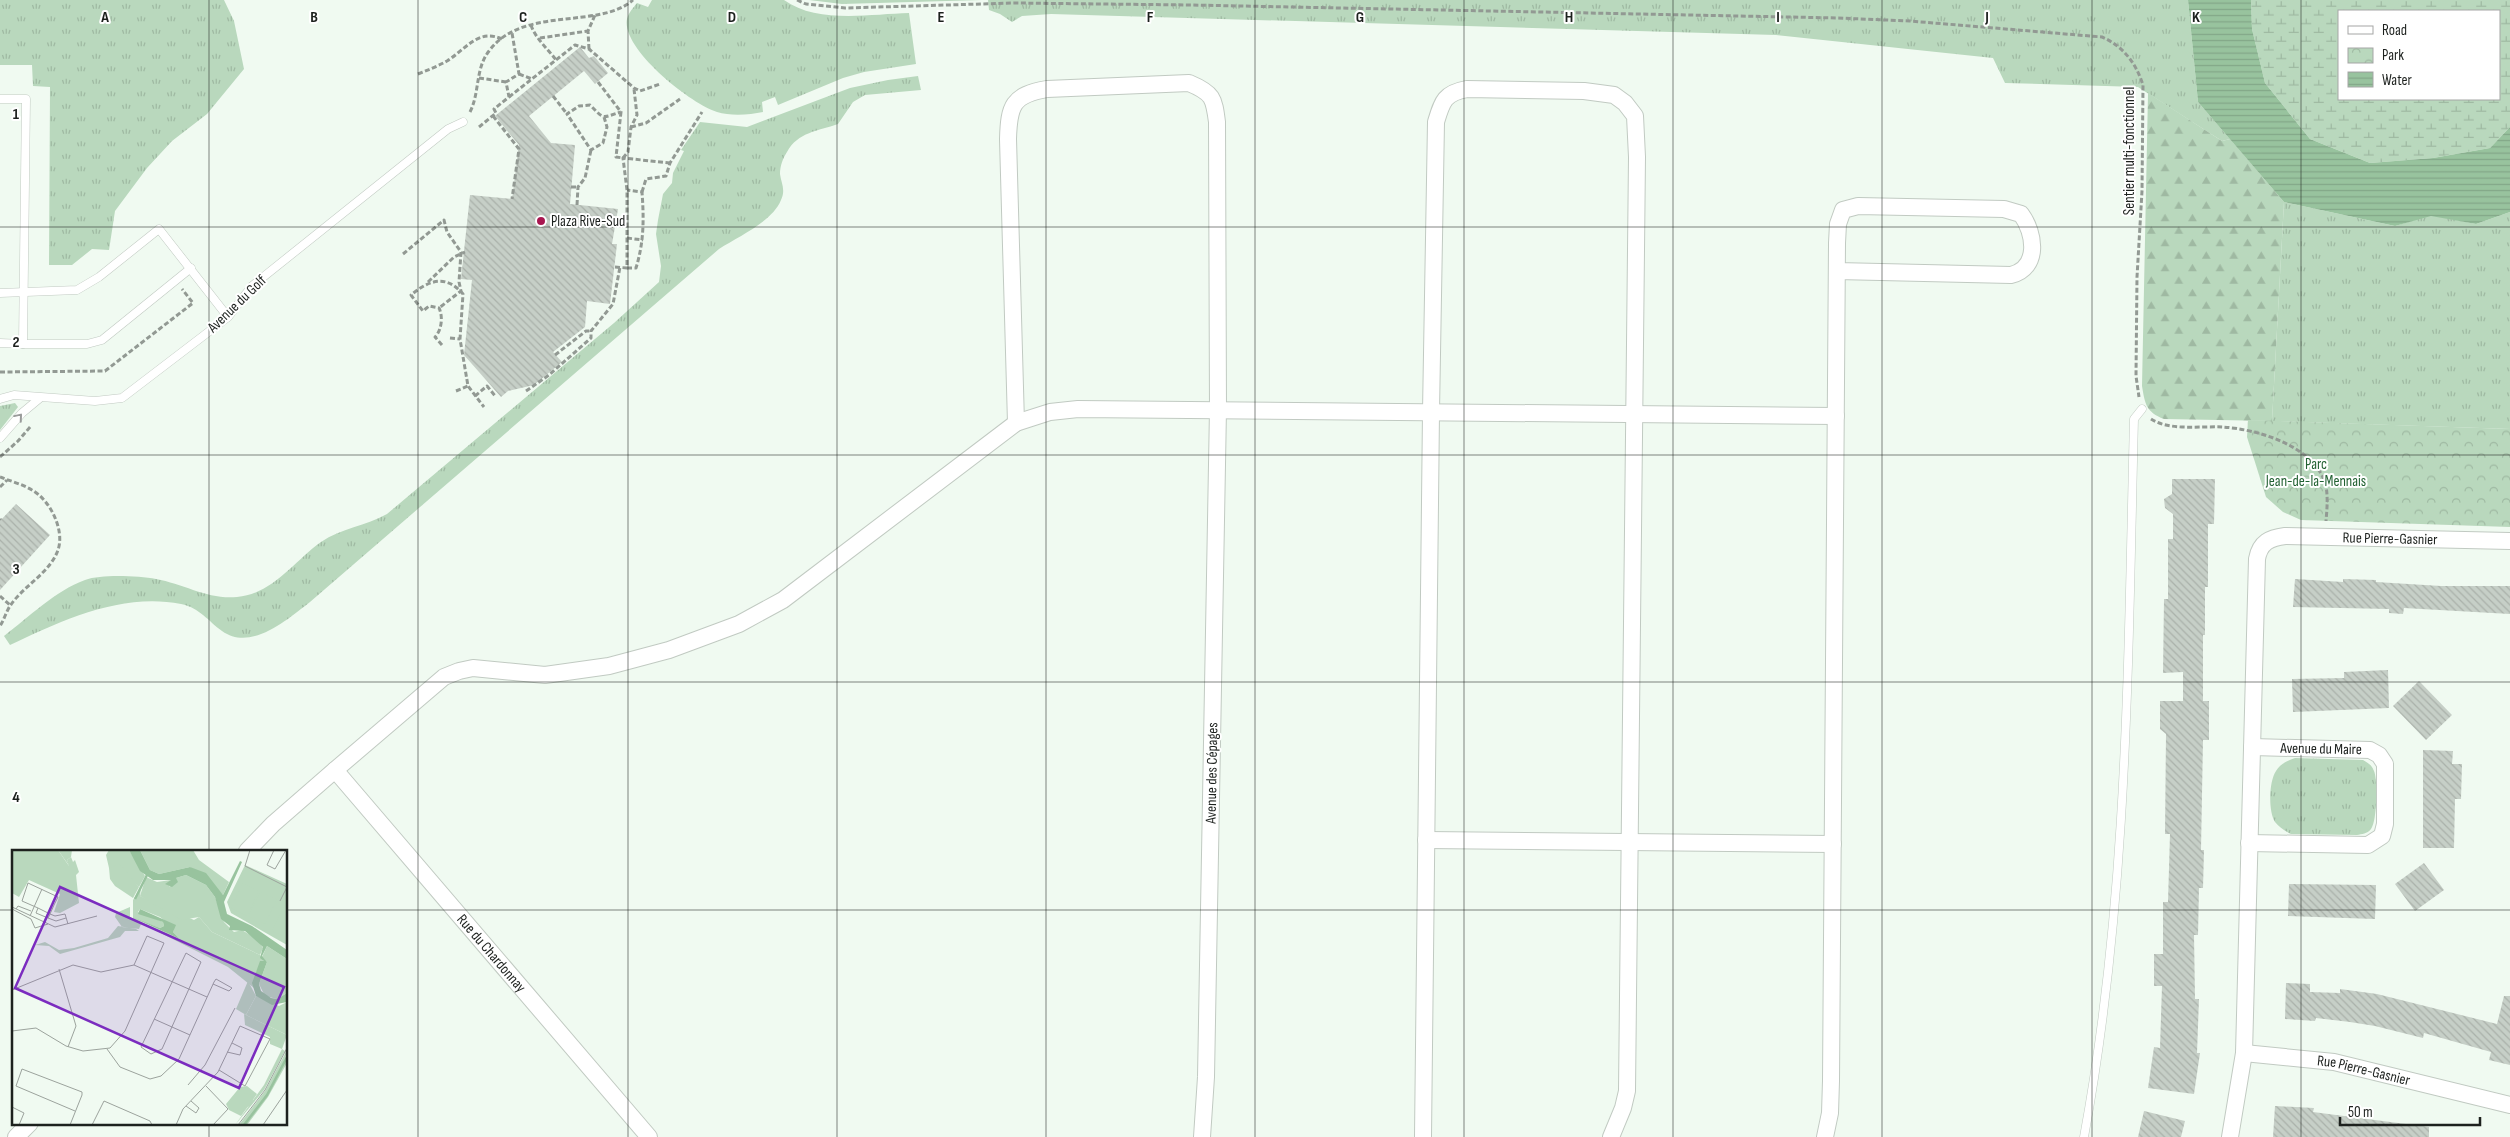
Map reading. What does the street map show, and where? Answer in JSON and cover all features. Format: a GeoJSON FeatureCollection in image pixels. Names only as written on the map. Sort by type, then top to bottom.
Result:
{"type":"FeatureCollection","features":[{"type":"Feature","properties":{"kind":"street","name":"Avenue des Cépages"},"geometry":{"type":"LineString","coordinates":[[1016,423],[1008,139],[1009,116],[1016,100],[1029,92],[1047,89],[1189,84],[1205,90],[1214,100],[1217,122],[1218,410],[1206,1068],[1202,1137]]}},
{"type":"Feature","properties":{"kind":"street"},"geometry":{"type":"LineString","coordinates":[[1423,1137],[1436,122],[1442,103],[1453,91],[1467,89],[1584,90],[1614,95],[1626,103],[1635,116],[1637,157],[1627,1091],[1623,1108],[1611,1137]]}},
{"type":"Feature","properties":{"kind":"street"},"geometry":{"type":"LineString","coordinates":[[1825,1137],[1830,1113],[1831,1081],[1837,272],[1838,224],[1843,210],[1850,207],[2015,211],[2022,214],[2031,230],[2030,259],[2019,273],[2011,275],[1837,272]]}},
{"type":"Feature","properties":{"kind":"street"},"geometry":{"type":"LineString","coordinates":[[248,850],[335,770],[444,677],[473,668],[545,675],[608,666],[669,650],[739,624],[783,600],[1016,423],[1050,412],[1078,409],[1836,416]]}},
{"type":"Feature","properties":{"kind":"street","name":"Rue Pierre-Gasnier"},"geometry":{"type":"LineString","coordinates":[[2252,748],[2257,559],[2263,543],[2269,539],[2285,536],[2510,541]]}},
{"type":"Feature","properties":{"kind":"street"},"geometry":{"type":"LineString","coordinates":[[2230,1137],[2244,1054],[2252,748]]}},
{"type":"Feature","properties":{"kind":"street","name":"Avenue du Maire"},"geometry":{"type":"LineString","coordinates":[[2249,843],[2368,845],[2382,836],[2386,824],[2385,764],[2375,752],[2370,750],[2252,748]]}},
{"type":"Feature","properties":{"kind":"street","name":"Rue du Chardonnay"},"geometry":{"type":"LineString","coordinates":[[335,770],[649,1137]]}},
{"type":"Feature","properties":{"kind":"street"},"geometry":{"type":"LineString","coordinates":[[1426,840],[1833,844]]}},
{"type":"Feature","properties":{"kind":"street","name":"Rue Pierre-Gasnier"},"geometry":{"type":"LineString","coordinates":[[2244,1054],[2334,1062],[2510,1105]]}},
{"type":"Feature","properties":{"kind":"street"},"geometry":{"type":"LineString","coordinates":[[16,1137],[29,1124]]}},
{"type":"Feature","properties":{"kind":"lane"},"geometry":{"type":"LineString","coordinates":[[0,99],[26,99],[23,344]]}},
{"type":"Feature","properties":{"kind":"lane","name":"Avenue du Golf"},"geometry":{"type":"LineString","coordinates":[[0,398],[14,395],[95,401],[122,398],[228,317],[252,286],[448,129],[463,122]]}},
{"type":"Feature","properties":{"kind":"lane"},"geometry":{"type":"LineString","coordinates":[[0,293],[77,290],[99,277],[159,229],[228,317]]}},
{"type":"Feature","properties":{"kind":"lane"},"geometry":{"type":"LineString","coordinates":[[0,344],[87,344],[102,340],[191,268]]}},
{"type":"Feature","properties":{"kind":"lane"},"geometry":{"type":"LineString","coordinates":[[0,438],[22,413],[40,398]]}},
{"type":"Feature","properties":{"kind":"lane"},"geometry":{"type":"LineString","coordinates":[[2084,1137],[2098,1062],[2112,944],[2124,794],[2134,419],[2142,408]]}},
{"type":"Feature","properties":{"kind":"path"},"geometry":{"type":"LineString","coordinates":[[470,112],[475,102],[483,60],[490,49],[502,39],[531,25],[622,8],[634,0]]}},
{"type":"Feature","properties":{"kind":"path","name":"Sentier multi-fonctionnel"},"geometry":{"type":"LineString","coordinates":[[797,0],[806,4],[845,8],[1015,3],[1838,18],[1910,21],[2102,36],[2112,41],[2125,52],[2143,85],[2136,366],[2138,394],[2142,408]]}},
{"type":"Feature","properties":{"kind":"path"},"geometry":{"type":"LineString","coordinates":[[589,48],[588,31],[595,14]]}},
{"type":"Feature","properties":{"kind":"path"},"geometry":{"type":"LineString","coordinates":[[531,25],[534,35],[540,38],[556,60]]}},
{"type":"Feature","properties":{"kind":"path"},"geometry":{"type":"LineString","coordinates":[[540,38],[588,31]]}},
{"type":"Feature","properties":{"kind":"path"},"geometry":{"type":"LineString","coordinates":[[512,33],[519,74]]}},
{"type":"Feature","properties":{"kind":"path"},"geometry":{"type":"LineString","coordinates":[[418,74],[448,60],[477,39],[490,36],[502,39]]}},
{"type":"Feature","properties":{"kind":"path"},"geometry":{"type":"LineString","coordinates":[[479,127],[496,113],[494,109],[575,45],[589,48],[634,88],[640,91],[660,84]]}},
{"type":"Feature","properties":{"kind":"path"},"geometry":{"type":"LineString","coordinates":[[519,74],[532,79]]}},
{"type":"Feature","properties":{"kind":"path"},"geometry":{"type":"LineString","coordinates":[[479,78],[506,82],[519,74]]}},
{"type":"Feature","properties":{"kind":"path"},"geometry":{"type":"LineString","coordinates":[[506,82],[509,97]]}},
{"type":"Feature","properties":{"kind":"path"},"geometry":{"type":"LineString","coordinates":[[598,82],[621,112],[616,157],[670,163]]}},
{"type":"Feature","properties":{"kind":"path"},"geometry":{"type":"LineString","coordinates":[[627,268],[627,190],[623,158],[628,152],[631,127],[636,115],[634,88]]}},
{"type":"Feature","properties":{"kind":"path"},"geometry":{"type":"LineString","coordinates":[[553,96],[591,150]]}},
{"type":"Feature","properties":{"kind":"path"},"geometry":{"type":"LineString","coordinates":[[631,127],[646,123],[680,99]]}},
{"type":"Feature","properties":{"kind":"path"},"geometry":{"type":"LineString","coordinates":[[567,114],[584,104],[590,105],[599,116],[604,117],[621,112]]}},
{"type":"Feature","properties":{"kind":"path"},"geometry":{"type":"LineString","coordinates":[[614,267],[636,268],[643,240],[642,192],[646,179],[666,176],[670,163],[702,112]]}},
{"type":"Feature","properties":{"kind":"path"},"geometry":{"type":"LineString","coordinates":[[493,116],[519,149],[512,199]]}},
{"type":"Feature","properties":{"kind":"path"},"geometry":{"type":"LineString","coordinates":[[577,205],[578,187],[585,178],[591,150],[603,142],[607,127],[604,117]]}},
{"type":"Feature","properties":{"kind":"path"},"geometry":{"type":"LineString","coordinates":[[571,186],[578,187]]}},
{"type":"Feature","properties":{"kind":"path"},"geometry":{"type":"LineString","coordinates":[[627,190],[642,192]]}},
{"type":"Feature","properties":{"kind":"path"},"geometry":{"type":"LineString","coordinates":[[404,254],[444,220],[447,232],[463,252],[459,282],[464,298],[460,339],[468,386],[484,406]]}},
{"type":"Feature","properties":{"kind":"path"},"geometry":{"type":"LineString","coordinates":[[627,238],[643,240]]}},
{"type":"Feature","properties":{"kind":"path"},"geometry":{"type":"LineString","coordinates":[[461,291],[438,308],[429,306],[423,311],[411,295],[463,252]]}},
{"type":"Feature","properties":{"kind":"path"},"geometry":{"type":"LineString","coordinates":[[526,391],[549,375],[591,338],[591,331],[613,304],[620,267]]}},
{"type":"Feature","properties":{"kind":"path"},"geometry":{"type":"LineString","coordinates":[[428,282],[443,280],[461,291]]}},
{"type":"Feature","properties":{"kind":"path"},"geometry":{"type":"LineString","coordinates":[[438,308],[441,316],[439,332],[436,337],[442,345]]}},
{"type":"Feature","properties":{"kind":"path"},"geometry":{"type":"LineString","coordinates":[[463,314],[469,314]]}},
{"type":"Feature","properties":{"kind":"path"},"geometry":{"type":"LineString","coordinates":[[556,355],[586,331],[591,331]]}},
{"type":"Feature","properties":{"kind":"path"},"geometry":{"type":"LineString","coordinates":[[450,338],[460,339]]}},
{"type":"Feature","properties":{"kind":"path"},"geometry":{"type":"LineString","coordinates":[[456,391],[468,386]]}},
{"type":"Feature","properties":{"kind":"path"},"geometry":{"type":"LineString","coordinates":[[475,396],[487,386],[496,397]]}},
{"type":"Feature","properties":{"kind":"path"},"geometry":{"type":"LineString","coordinates":[[2142,408],[2154,422],[2173,426],[2244,430],[2279,440],[2311,462],[2320,473],[2325,484],[2328,499],[2326,522]]}},
{"type":"Feature","properties":{"kind":"path"},"geometry":{"type":"LineString","coordinates":[[0,477],[31,489],[46,502],[57,525],[59,537],[58,550],[10,605],[0,626]]}},
{"type":"Feature","properties":{"kind":"path"},"geometry":{"type":"LineString","coordinates":[[0,487],[7,480]]}},
{"type":"Feature","properties":{"kind":"path"},"geometry":{"type":"LineString","coordinates":[[0,596],[10,605]]}},
{"type":"Feature","properties":{"kind":"green space"},"geometry":{"type":"Polygon","coordinates":[[[0,0],[224,0],[234,21],[244,69],[207,114],[172,141],[147,168],[115,211],[109,250],[92,249],[72,265],[49,265],[50,87],[33,86],[32,65],[0,65],[0,0]]]}},
{"type":"Feature","properties":{"kind":"green space"},"geometry":{"type":"Polygon","coordinates":[[[652,0],[784,0],[797,7],[828,15],[861,16],[909,13],[916,64],[864,72],[843,78],[778,105],[775,97],[762,102],[763,112],[740,115],[717,112],[691,98],[660,74],[635,45],[628,31],[627,19],[637,3],[648,7],[652,0]]]}},
{"type":"Feature","properties":{"kind":"green space"},"geometry":{"type":"Polygon","coordinates":[[[809,0],[982,0],[842,4],[809,0]]]}},
{"type":"Feature","properties":{"kind":"green space"},"geometry":{"type":"Polygon","coordinates":[[[988,0],[2188,0],[2198,102],[2230,139],[2222,141],[2138,87],[2005,83],[1993,58],[1776,35],[1051,14],[1022,16],[1012,22],[1000,14],[989,10],[988,0]]]}},
{"type":"Feature","properties":{"kind":"green space"},"geometry":{"type":"Polygon","coordinates":[[[2251,0],[2510,0],[2510,127],[2490,148],[2433,158],[2370,163],[2310,139],[2265,83],[2252,29],[2251,0]]]}},
{"type":"Feature","properties":{"kind":"green space"},"geometry":{"type":"Polygon","coordinates":[[[918,76],[921,90],[865,95],[853,102],[838,124],[809,133],[797,140],[787,152],[782,162],[780,174],[783,189],[781,200],[777,208],[763,222],[719,249],[310,602],[269,631],[245,638],[233,636],[222,631],[193,608],[159,601],[115,605],[93,611],[51,626],[10,645],[4,636],[63,591],[92,578],[120,576],[148,578],[166,581],[216,596],[237,597],[250,595],[262,590],[282,576],[329,537],[387,514],[614,323],[659,282],[661,266],[656,234],[663,194],[672,183],[673,173],[684,151],[681,150],[700,122],[747,127],[850,88],[918,76]]]}},
{"type":"Feature","properties":{"kind":"green space"},"geometry":{"type":"Polygon","coordinates":[[[2148,93],[2222,141],[2230,139],[2284,202],[2272,421],[2164,419],[2147,407],[2142,386],[2148,93]]]}},
{"type":"Feature","properties":{"kind":"green space"},"geometry":{"type":"Polygon","coordinates":[[[2284,202],[2395,226],[2431,215],[2476,224],[2510,212],[2510,429],[2272,421],[2284,202]]]}},
{"type":"Feature","properties":{"kind":"green space"},"geometry":{"type":"Polygon","coordinates":[[[15,403],[18,407],[0,430],[0,406],[15,403]]]}},
{"type":"Feature","properties":{"kind":"green space","name":"Parc Jean-de-la-Mennais"},"geometry":{"type":"Polygon","coordinates":[[[2248,420],[2510,429],[2510,527],[2301,520],[2283,512],[2266,497],[2247,437],[2248,420]]]}},
{"type":"Feature","properties":{"kind":"green space"},"geometry":{"type":"Polygon","coordinates":[[[2295,758],[2363,760],[2371,766],[2376,783],[2376,801],[2375,818],[2371,829],[2364,834],[2357,835],[2291,834],[2278,826],[2271,811],[2270,796],[2272,782],[2280,766],[2295,758]]]}},
{"type":"Feature","properties":{"kind":"water"},"geometry":{"type":"Polygon","coordinates":[[[2188,0],[2251,0],[2252,29],[2265,83],[2310,139],[2370,163],[2433,158],[2490,148],[2510,127],[2510,212],[2476,224],[2431,216],[2395,226],[2284,202],[2198,102],[2188,0]]]}},
{"type":"Feature","properties":{"kind":"building","name":"Plaza Rive-Sud"},"geometry":{"type":"Polygon","coordinates":[[[580,47],[589,58],[594,56],[608,73],[595,84],[584,71],[529,116],[551,143],[575,145],[570,204],[618,209],[612,244],[617,244],[610,304],[587,301],[585,327],[553,352],[562,362],[534,385],[508,391],[501,397],[464,355],[472,280],[461,279],[470,195],[512,199],[519,145],[495,116],[580,47]]]}},
{"type":"Feature","properties":{"kind":"building"},"geometry":{"type":"Polygon","coordinates":[[[2172,479],[2215,479],[2214,524],[2208,524],[2208,587],[2205,587],[2205,635],[2203,635],[2203,701],[2209,701],[2209,740],[2203,740],[2201,850],[2204,850],[2203,888],[2199,888],[2198,935],[2194,935],[2195,999],[2199,999],[2197,1053],[2200,1053],[2194,1094],[2148,1088],[2154,1047],[2160,1048],[2162,986],[2154,986],[2154,954],[2163,954],[2163,902],[2168,902],[2170,834],[2165,834],[2166,734],[2160,729],[2160,701],[2183,701],[2183,672],[2163,673],[2164,599],[2168,599],[2168,539],[2173,539],[2173,514],[2165,508],[2164,499],[2172,494],[2172,479]]]}},
{"type":"Feature","properties":{"kind":"building"},"geometry":{"type":"Polygon","coordinates":[[[16,504],[50,535],[0,590],[0,521],[16,504]]]}},
{"type":"Feature","properties":{"kind":"building"},"geometry":{"type":"Polygon","coordinates":[[[2295,579],[2343,582],[2343,579],[2376,580],[2376,582],[2441,586],[2510,586],[2510,614],[2404,608],[2403,614],[2389,613],[2389,609],[2293,607],[2295,579]]]}},
{"type":"Feature","properties":{"kind":"building"},"geometry":{"type":"Polygon","coordinates":[[[2388,670],[2389,708],[2293,712],[2292,679],[2344,678],[2344,672],[2388,670]]]}},
{"type":"Feature","properties":{"kind":"building"},"geometry":{"type":"Polygon","coordinates":[[[2419,681],[2452,715],[2426,740],[2393,706],[2419,681]]]}},
{"type":"Feature","properties":{"kind":"building"},"geometry":{"type":"Polygon","coordinates":[[[2423,750],[2453,751],[2452,764],[2462,764],[2461,799],[2455,799],[2454,848],[2423,848],[2423,750]]]}},
{"type":"Feature","properties":{"kind":"building"},"geometry":{"type":"Polygon","coordinates":[[[2424,863],[2444,890],[2415,911],[2395,884],[2424,863]]]}},
{"type":"Feature","properties":{"kind":"building"},"geometry":{"type":"Polygon","coordinates":[[[2289,884],[2376,885],[2375,919],[2288,916],[2289,884]]]}},
{"type":"Feature","properties":{"kind":"building"},"geometry":{"type":"Polygon","coordinates":[[[2286,983],[2310,984],[2310,992],[2340,993],[2340,989],[2377,994],[2497,1024],[2504,996],[2510,996],[2510,1065],[2489,1060],[2491,1052],[2424,1033],[2423,1038],[2350,1022],[2316,1018],[2315,1021],[2285,1019],[2286,983]]]}},
{"type":"Feature","properties":{"kind":"building"},"geometry":{"type":"Polygon","coordinates":[[[2275,1106],[2314,1108],[2313,1112],[2429,1127],[2429,1137],[2273,1137],[2275,1106]]]}},
{"type":"Feature","properties":{"kind":"building"},"geometry":{"type":"Polygon","coordinates":[[[2144,1111],[2185,1121],[2181,1137],[2138,1137],[2144,1111]]]}},
{"type":"Feature","properties":{"kind":"place","name":"Plaza Rive-Sud"},"geometry":{"type":"Point","coordinates":[541,221]}}]}
